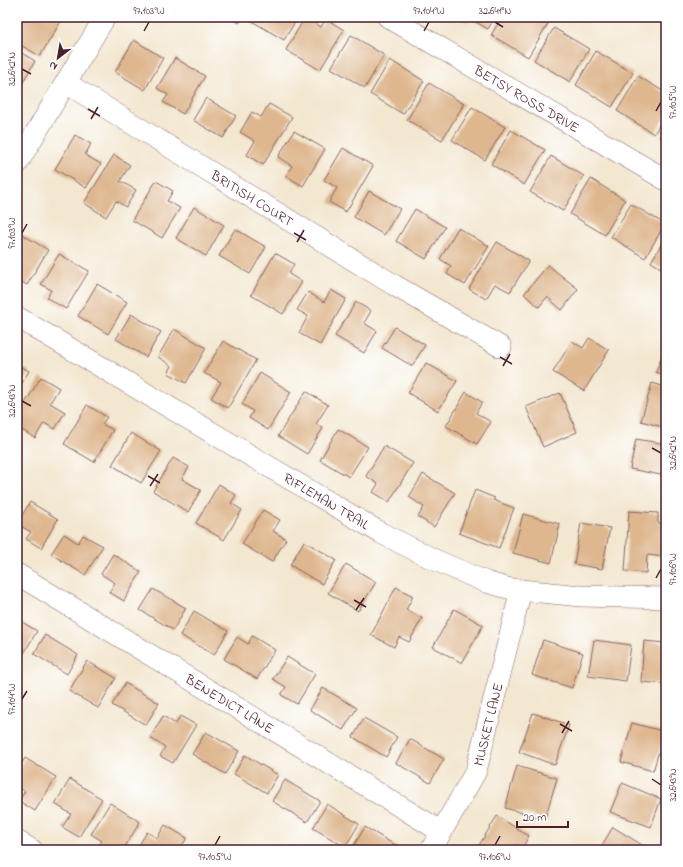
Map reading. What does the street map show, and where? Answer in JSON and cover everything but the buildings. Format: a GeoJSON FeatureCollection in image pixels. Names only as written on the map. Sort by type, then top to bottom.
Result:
{"type":"FeatureCollection","features":[{"type":"Feature","properties":{"kind":"street"},"geometry":{"type":"LineString","coordinates":[[17,164],[105,17]]}},
{"type":"Feature","properties":{"kind":"street","name":"BETSY ROSS DRIVE"},"geometry":{"type":"LineString","coordinates":[[388,17],[666,180]]}},
{"type":"Feature","properties":{"kind":"street","name":"BRITISH COURT"},"geometry":{"type":"LineString","coordinates":[[66,83],[394,285],[501,347]]}},
{"type":"Feature","properties":{"kind":"street","name":"RIFLEMAN TRAIL"},"geometry":{"type":"LineString","coordinates":[[17,318],[381,533],[435,560],[486,582],[521,590],[581,596],[666,598]]}},
{"type":"Feature","properties":{"kind":"street","name":"BENEDICT LANE"},"geometry":{"type":"LineString","coordinates":[[17,574],[442,832]]}},
{"type":"Feature","properties":{"kind":"street","name":"MUSKET LANE"},"geometry":{"type":"LineString","coordinates":[[431,850],[476,771],[521,590]]}},
{"type":"Feature","properties":{"kind":"street"},"geometry":{"type":"LineString","coordinates":[[17,841],[32,850]]}}]}
